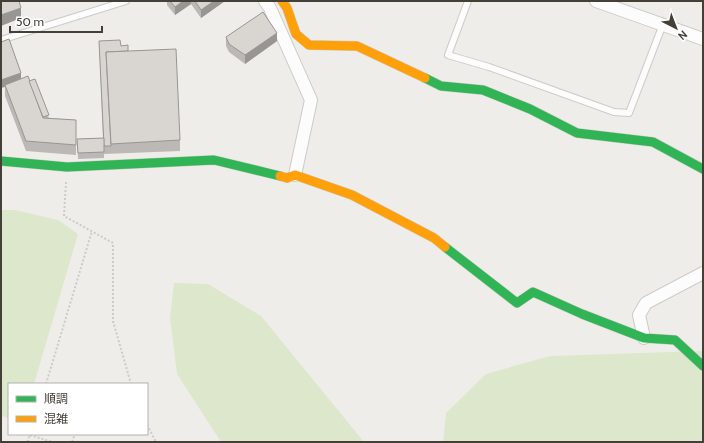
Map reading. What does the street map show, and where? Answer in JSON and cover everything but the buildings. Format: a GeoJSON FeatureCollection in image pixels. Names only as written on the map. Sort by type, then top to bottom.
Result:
{"type":"FeatureCollection","features":[{"type":"Feature","properties":{"kind":"street"},"geometry":{"type":"LineString","coordinates":[[265,1],[270,8],[311,100],[295,175]]}},
{"type":"Feature","properties":{"kind":"street"},"geometry":{"type":"LineString","coordinates":[[282,1],[287,8],[296,34],[309,45],[357,46],[441,86],[483,90],[530,109],[577,133],[653,142],[703,169]]}},
{"type":"Feature","properties":{"kind":"street"},"geometry":{"type":"LineString","coordinates":[[596,1],[703,39]]}},
{"type":"Feature","properties":{"kind":"street"},"geometry":{"type":"LineString","coordinates":[[1,149],[3,162],[67,167],[214,160],[286,178],[295,175],[352,195],[434,238],[517,303],[533,292],[582,314],[644,338],[675,340],[703,366]]}},
{"type":"Feature","properties":{"kind":"street"},"geometry":{"type":"LineString","coordinates":[[644,338],[639,315],[646,303],[703,273]]}},
{"type":"Feature","properties":{"kind":"lane"},"geometry":{"type":"LineString","coordinates":[[1,40],[126,1]]}},
{"type":"Feature","properties":{"kind":"lane"},"geometry":{"type":"LineString","coordinates":[[468,1],[448,55],[489,67],[614,112],[629,113],[663,24]]}},
{"type":"Feature","properties":{"kind":"path"},"geometry":{"type":"LineString","coordinates":[[67,167],[64,216],[114,242],[113,321],[131,383]]}},
{"type":"Feature","properties":{"kind":"path"},"geometry":{"type":"LineString","coordinates":[[46,383],[92,231]]}},
{"type":"Feature","properties":{"kind":"path"},"geometry":{"type":"LineString","coordinates":[[148,427],[156,442]]}},
{"type":"Feature","properties":{"kind":"path"},"geometry":{"type":"LineString","coordinates":[[28,442],[30,435],[52,442]]}},
{"type":"Feature","properties":{"kind":"green space"},"geometry":{"type":"Polygon","coordinates":[[[1,210],[15,210],[58,220],[78,234],[34,383],[8,383],[8,418],[1,416],[1,210]]]}},
{"type":"Feature","properties":{"kind":"green space"},"geometry":{"type":"Polygon","coordinates":[[[174,283],[208,284],[261,316],[364,442],[221,442],[177,374],[170,318],[174,283]]]}},
{"type":"Feature","properties":{"kind":"green space"},"geometry":{"type":"Polygon","coordinates":[[[703,351],[703,442],[443,442],[446,413],[486,374],[550,356],[703,351]]]}},
{"type":"Feature","properties":{"kind":"traffic: fast"},"geometry":{"type":"LineString","coordinates":[[425,78],[441,86],[483,90],[530,109],[577,133],[653,142],[703,169]]}},
{"type":"Feature","properties":{"kind":"traffic: fast"},"geometry":{"type":"LineString","coordinates":[[1,161],[67,167],[214,160],[280,176]]}},
{"type":"Feature","properties":{"kind":"traffic: fast"},"geometry":{"type":"LineString","coordinates":[[445,247],[517,303],[533,292],[582,314],[644,338],[675,340],[703,366]]}},
{"type":"Feature","properties":{"kind":"traffic: slow"},"geometry":{"type":"LineString","coordinates":[[282,1],[287,8],[296,34],[309,45],[357,46],[425,78]]}},
{"type":"Feature","properties":{"kind":"traffic: slow"},"geometry":{"type":"LineString","coordinates":[[280,176],[287,178],[295,175],[352,195],[434,238],[445,247]]}}]}
